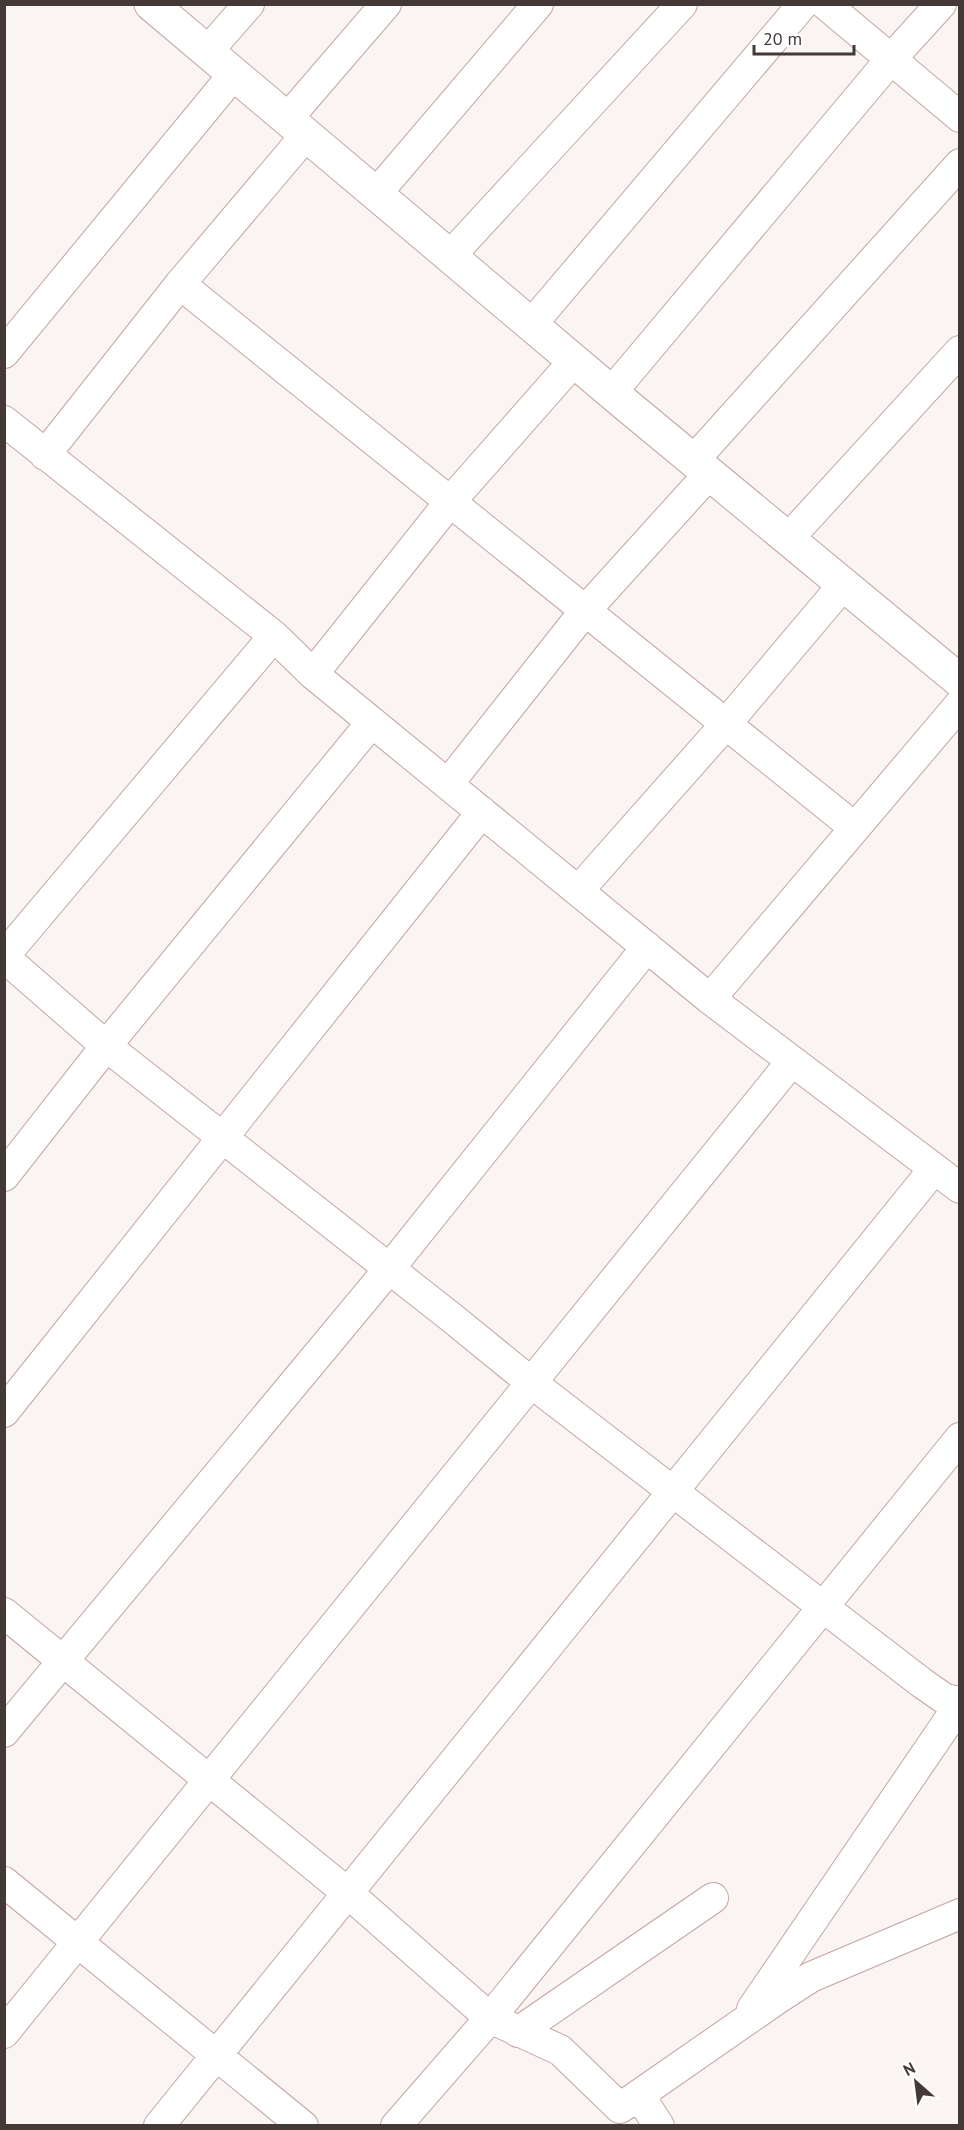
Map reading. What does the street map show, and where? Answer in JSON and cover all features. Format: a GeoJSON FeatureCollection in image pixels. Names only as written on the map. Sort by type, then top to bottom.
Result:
{"type":"FeatureCollection","features":[{"type":"Feature","properties":{"kind":"main road"},"geometry":{"type":"LineString","coordinates":[[151,4],[611,393],[960,681]]}},
{"type":"Feature","properties":{"kind":"street"},"geometry":{"type":"LineString","coordinates":[[207,52],[249,4]]}},
{"type":"Feature","properties":{"kind":"street"},"geometry":{"type":"LineString","coordinates":[[45,455],[180,285],[386,4]]}},
{"type":"Feature","properties":{"kind":"street"},"geometry":{"type":"LineString","coordinates":[[376,195],[538,4]]}},
{"type":"Feature","properties":{"kind":"street"},"geometry":{"type":"LineString","coordinates":[[450,256],[682,4]]}},
{"type":"Feature","properties":{"kind":"street"},"geometry":{"type":"LineString","coordinates":[[531,325],[803,4]]}},
{"type":"Feature","properties":{"kind":"street"},"geometry":{"type":"LineString","coordinates":[[825,4],[960,117]]}},
{"type":"Feature","properties":{"kind":"street"},"geometry":{"type":"LineString","coordinates":[[611,393],[891,59],[941,4]]}},
{"type":"Feature","properties":{"kind":"street"},"geometry":{"type":"LineString","coordinates":[[4,353],[234,74]]}},
{"type":"Feature","properties":{"kind":"street"},"geometry":{"type":"LineString","coordinates":[[448,784],[701,467],[960,164]]}},
{"type":"Feature","properties":{"kind":"street"},"geometry":{"type":"LineString","coordinates":[[180,285],[855,828]]}},
{"type":"Feature","properties":{"kind":"street"},"geometry":{"type":"LineString","coordinates":[[788,539],[960,351]]}},
{"type":"Feature","properties":{"kind":"street"},"geometry":{"type":"LineString","coordinates":[[313,674],[449,502],[574,361]]}},
{"type":"Feature","properties":{"kind":"street"},"geometry":{"type":"LineString","coordinates":[[4,421],[274,636],[313,674],[710,999],[960,1188]]}},
{"type":"Feature","properties":{"kind":"street"},"geometry":{"type":"LineString","coordinates":[[578,891],[725,725],[843,585]]}},
{"type":"Feature","properties":{"kind":"street"},"geometry":{"type":"LineString","coordinates":[[274,636],[4,957],[106,1046],[531,1382],[922,1683],[945,1699],[960,1703],[743,2022]]}},
{"type":"Feature","properties":{"kind":"street"},"geometry":{"type":"LineString","coordinates":[[710,999],[960,704]]}},
{"type":"Feature","properties":{"kind":"street"},"geometry":{"type":"LineString","coordinates":[[4,1176],[106,1046],[372,722]]}},
{"type":"Feature","properties":{"kind":"street"},"geometry":{"type":"LineString","coordinates":[[4,1412],[482,812]]}},
{"type":"Feature","properties":{"kind":"street"},"geometry":{"type":"LineString","coordinates":[[4,1732],[389,1269],[647,947]]}},
{"type":"Feature","properties":{"kind":"street"},"geometry":{"type":"LineString","coordinates":[[4,2033],[792,1061]]}},
{"type":"Feature","properties":{"kind":"street"},"geometry":{"type":"LineString","coordinates":[[159,2126],[934,1169]]}},
{"type":"Feature","properties":{"kind":"street"},"geometry":{"type":"LineString","coordinates":[[396,2126],[490,2018],[960,1438]]}},
{"type":"Feature","properties":{"kind":"street"},"geometry":{"type":"LineString","coordinates":[[4,1613],[349,1894],[490,2018],[560,2050],[620,2108],[811,1977],[960,1914]]}},
{"type":"Feature","properties":{"kind":"street"},"geometry":{"type":"LineString","coordinates":[[4,1882],[303,2126]]}},
{"type":"Feature","properties":{"kind":"street"},"geometry":{"type":"LineString","coordinates":[[518,2032],[712,1898]]}},
{"type":"Feature","properties":{"kind":"street"},"geometry":{"type":"LineString","coordinates":[[639,2095],[659,2126]]}}]}
